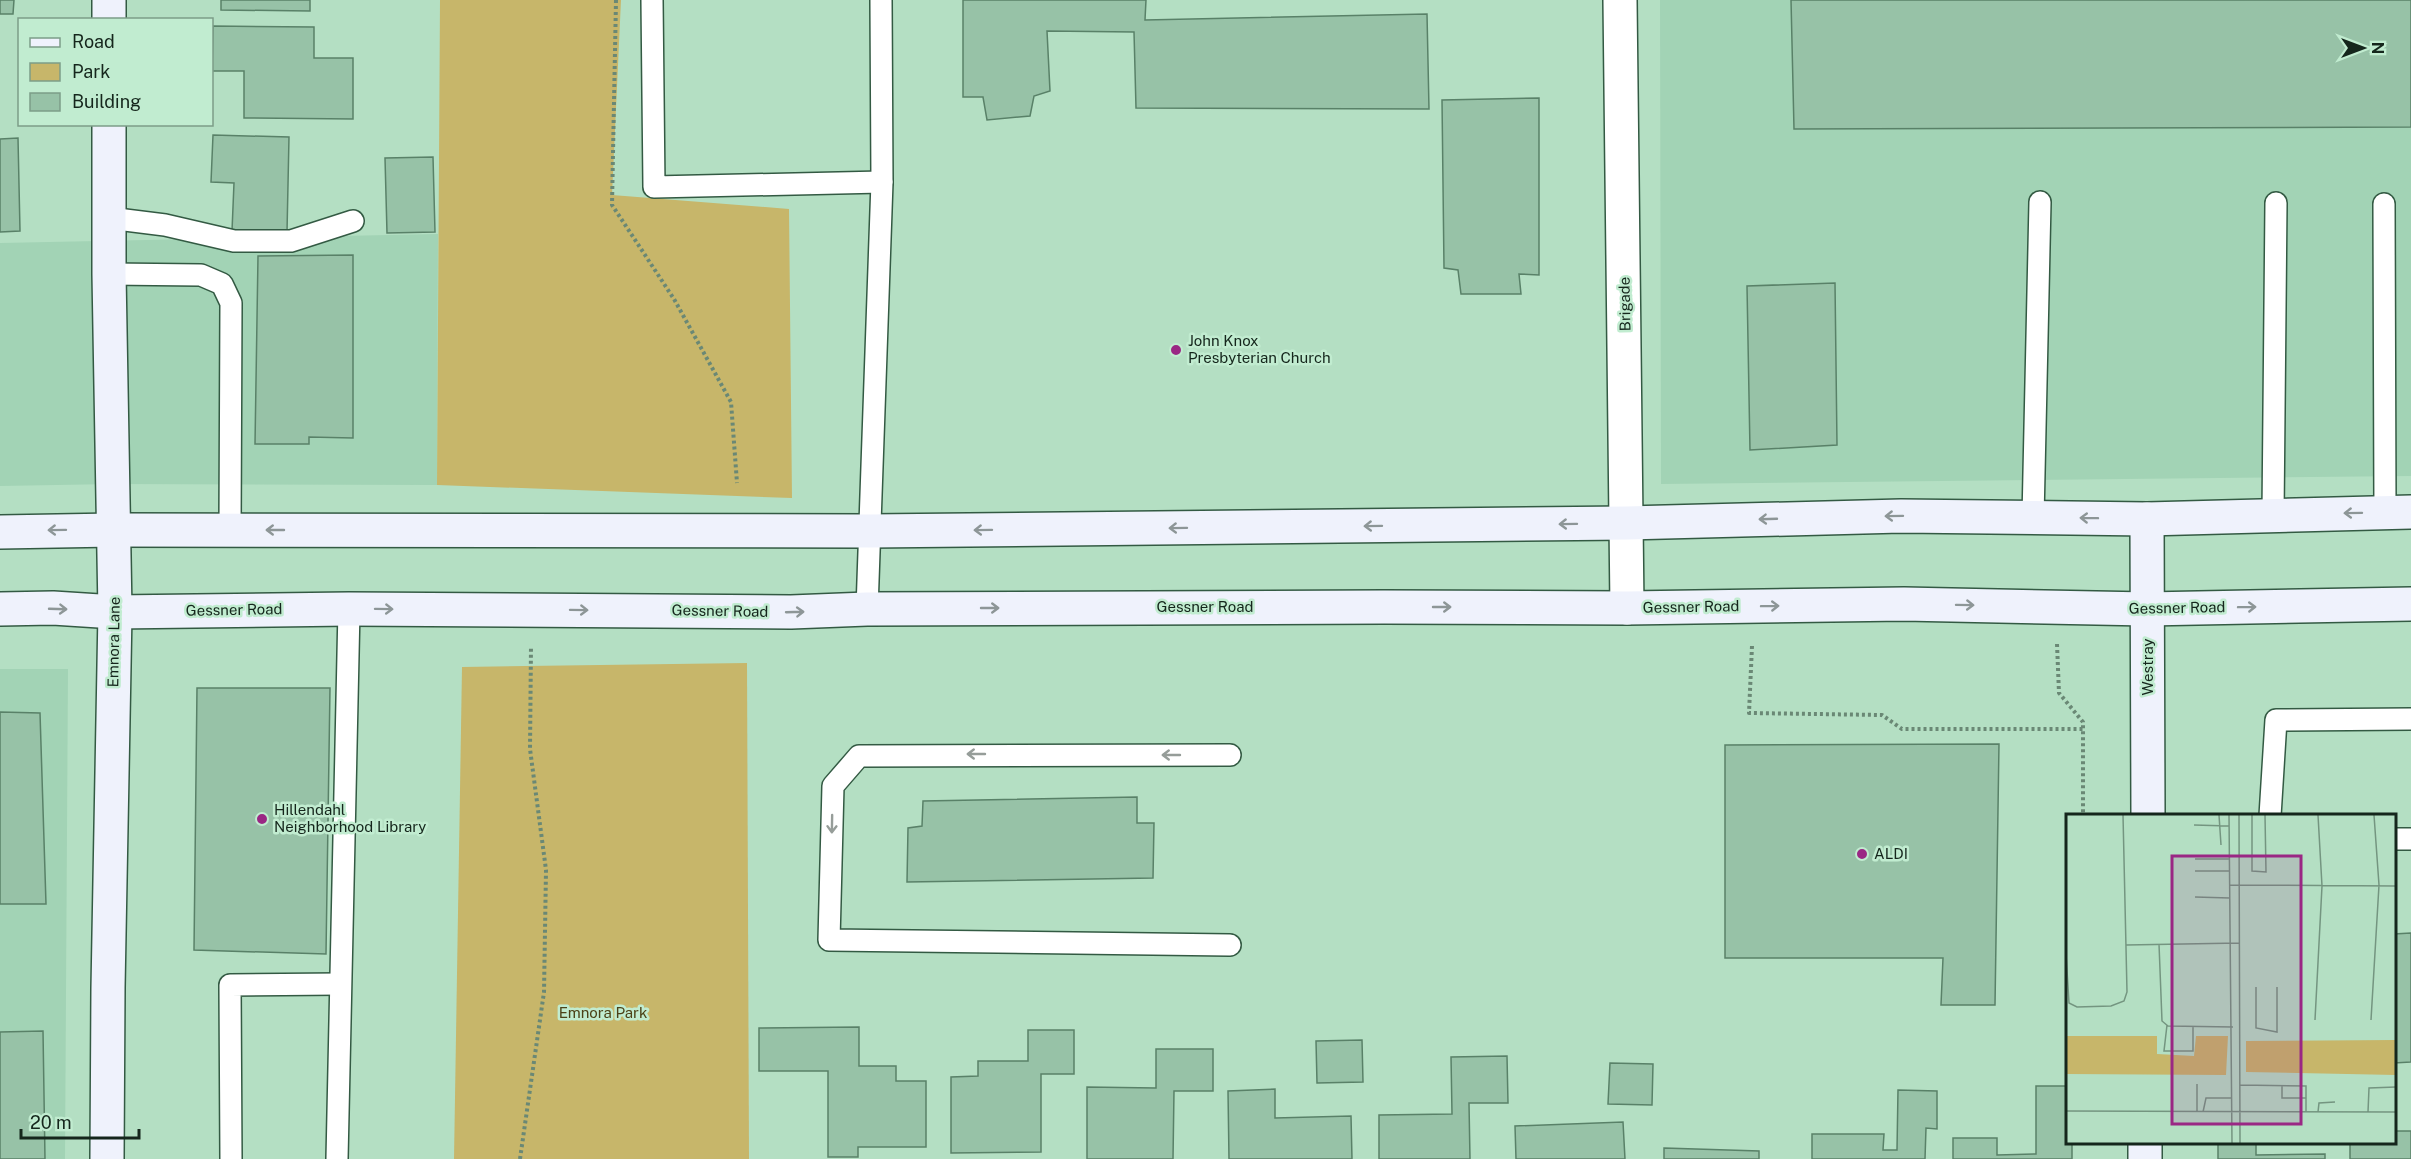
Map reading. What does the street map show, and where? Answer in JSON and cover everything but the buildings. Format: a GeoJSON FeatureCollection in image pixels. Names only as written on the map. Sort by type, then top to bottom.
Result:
{"type":"FeatureCollection","features":[{"type":"Feature","properties":{"kind":"main road"},"geometry":{"type":"LineString","coordinates":[[109,0],[109,18]]}},
{"type":"Feature","properties":{"kind":"main road","name":"Emnora Lane"},"geometry":{"type":"LineString","coordinates":[[107,1159],[108,964],[115,612],[109,274],[109,126]]}},
{"type":"Feature","properties":{"kind":"main road"},"geometry":{"type":"LineString","coordinates":[[0,532],[114,530],[870,531],[1627,523],[1901,516],[2148,519],[2398,512]]}},
{"type":"Feature","properties":{"kind":"main road","name":"Westray"},"geometry":{"type":"LineString","coordinates":[[2148,519],[2148,814]]}},
{"type":"Feature","properties":{"kind":"main road","name":"Gessner Road"},"geometry":{"type":"LineString","coordinates":[[0,609],[53,608],[115,612],[531,609],[791,612],[867,609],[1627,608],[1904,604],[2147,609],[2411,604]]}},
{"type":"Feature","properties":{"kind":"street","name":"Brigade"},"geometry":{"type":"LineString","coordinates":[[1620,0],[1627,608]]}},
{"type":"Feature","properties":{"kind":"lane"},"geometry":{"type":"LineString","coordinates":[[652,0],[654,187],[882,182]]}},
{"type":"Feature","properties":{"kind":"lane"},"geometry":{"type":"LineString","coordinates":[[867,609],[882,182],[880,0]]}},
{"type":"Feature","properties":{"kind":"lane"},"geometry":{"type":"LineString","coordinates":[[2033,518],[2040,202]]}},
{"type":"Feature","properties":{"kind":"lane"},"geometry":{"type":"LineString","coordinates":[[2273,515],[2276,203]]}},
{"type":"Feature","properties":{"kind":"lane"},"geometry":{"type":"LineString","coordinates":[[2384,204],[2398,512]]}},
{"type":"Feature","properties":{"kind":"lane"},"geometry":{"type":"LineString","coordinates":[[109,218],[165,225],[234,241],[291,241],[354,221]]}},
{"type":"Feature","properties":{"kind":"lane"},"geometry":{"type":"LineString","coordinates":[[109,274],[201,275],[222,285],[231,303],[230,530]]}},
{"type":"Feature","properties":{"kind":"lane"},"geometry":{"type":"LineString","coordinates":[[337,1159],[349,609]]}},
{"type":"Feature","properties":{"kind":"lane"},"geometry":{"type":"LineString","coordinates":[[2270,814],[2276,720],[2411,719]]}},
{"type":"Feature","properties":{"kind":"lane"},"geometry":{"type":"LineString","coordinates":[[1230,755],[859,756],[833,786],[829,940],[1230,945]]}},
{"type":"Feature","properties":{"kind":"lane"},"geometry":{"type":"LineString","coordinates":[[231,1159],[230,986],[340,984]]}},
{"type":"Feature","properties":{"kind":"path"},"geometry":{"type":"LineString","coordinates":[[616,0],[612,205],[674,299],[731,402],[737,483]]}},
{"type":"Feature","properties":{"kind":"path"},"geometry":{"type":"LineString","coordinates":[[520,1159],[544,992],[546,870],[530,750],[531,609]]}},
{"type":"Feature","properties":{"kind":"path"},"geometry":{"type":"LineString","coordinates":[[2057,643],[2059,693],[2083,722],[2083,814]]}},
{"type":"Feature","properties":{"kind":"path"},"geometry":{"type":"LineString","coordinates":[[1752,646],[1749,713],[1881,715],[1902,729],[2083,729]]}},
{"type":"Feature","properties":{"kind":"shaded area"},"geometry":{"type":"Polygon","coordinates":[[[1660,0],[2411,0],[2411,476],[1661,484],[1660,0]]]}},
{"type":"Feature","properties":{"kind":"shaded area"},"geometry":{"type":"Polygon","coordinates":[[[438,234],[437,485],[0,486],[0,243],[438,234]]]}},
{"type":"Feature","properties":{"kind":"shaded area"},"geometry":{"type":"Polygon","coordinates":[[[0,669],[68,669],[65,1159],[0,1159],[0,669]]]}},
{"type":"Feature","properties":{"kind":"green space"},"geometry":{"type":"Polygon","coordinates":[[[440,0],[621,0],[612,195],[789,209],[792,498],[437,485],[440,0]]]}},
{"type":"Feature","properties":{"kind":"green space","name":"Emnora Park"},"geometry":{"type":"Polygon","coordinates":[[[747,663],[749,1159],[454,1159],[462,667],[747,663]]]}},
{"type":"Feature","properties":{"kind":"place","name":"John Knox Presbyterian Church"},"geometry":{"type":"Point","coordinates":[1176,350]}},
{"type":"Feature","properties":{"kind":"place","name":"Hillendahl Neighborhood Library"},"geometry":{"type":"Point","coordinates":[262,819]}},
{"type":"Feature","properties":{"kind":"place","name":"ALDI"},"geometry":{"type":"Point","coordinates":[1862,854]}}]}
